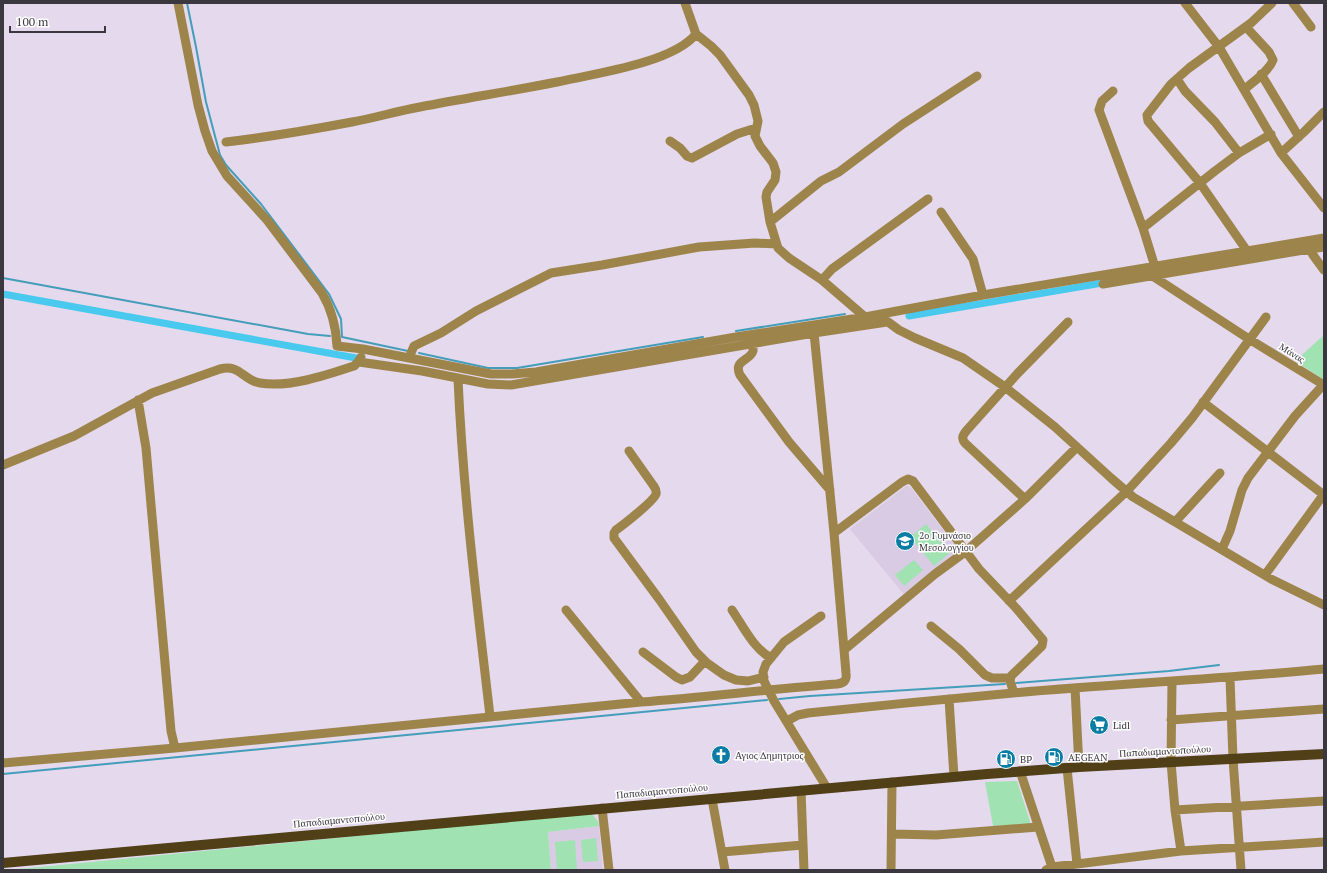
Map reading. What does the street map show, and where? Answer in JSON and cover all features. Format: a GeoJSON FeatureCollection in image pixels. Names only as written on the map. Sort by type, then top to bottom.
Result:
{"type":"FeatureCollection","features":[{"type":"Feature","properties":{"kind":"main road","name":"Παπαδιαμαντοπούλου"},"geometry":{"type":"LineString","coordinates":[[3,863],[1020,771],[1324,754]]}},
{"type":"Feature","properties":{"kind":"street"},"geometry":{"type":"LineString","coordinates":[[178,3],[198,105],[212,152],[227,176],[267,220],[318,286],[329,306],[334,320],[336,346],[411,358],[491,374],[524,374],[720,340],[880,315],[983,295],[1324,247]]}},
{"type":"Feature","properties":{"kind":"street"},"geometry":{"type":"LineString","coordinates":[[685,3],[696,34],[720,55],[749,95],[757,115],[758,122],[755,133],[756,140],[772,161],[776,172],[775,180],[768,191],[766,198],[770,222],[776,244],[780,251],[785,256],[822,280],[865,317]]}},
{"type":"Feature","properties":{"kind":"street"},"geometry":{"type":"LineString","coordinates":[[1185,3],[1219,47],[1245,89],[1281,153],[1324,208]]}},
{"type":"Feature","properties":{"kind":"street"},"geometry":{"type":"LineString","coordinates":[[1246,251],[1200,183],[1147,117],[1148,112],[1191,65],[1246,27],[1272,3]]}},
{"type":"Feature","properties":{"kind":"street"},"geometry":{"type":"LineString","coordinates":[[1294,3],[1311,27]]}},
{"type":"Feature","properties":{"kind":"street"},"geometry":{"type":"LineString","coordinates":[[1245,89],[1272,62],[1272,57],[1246,27]]}},
{"type":"Feature","properties":{"kind":"street"},"geometry":{"type":"LineString","coordinates":[[226,142],[294,133],[418,107],[617,70],[636,65],[676,50],[688,43],[696,34]]}},
{"type":"Feature","properties":{"kind":"street"},"geometry":{"type":"LineString","coordinates":[[1261,74],[1299,137]]}},
{"type":"Feature","properties":{"kind":"street"},"geometry":{"type":"LineString","coordinates":[[770,222],[821,181],[840,172],[903,124],[977,76]]}},
{"type":"Feature","properties":{"kind":"street"},"geometry":{"type":"LineString","coordinates":[[1177,79],[1239,153]]}},
{"type":"Feature","properties":{"kind":"street"},"geometry":{"type":"LineString","coordinates":[[1113,91],[1102,101],[1099,110],[1143,228],[1153,271]]}},
{"type":"Feature","properties":{"kind":"street"},"geometry":{"type":"LineString","coordinates":[[1281,153],[1324,112]]}},
{"type":"Feature","properties":{"kind":"street"},"geometry":{"type":"LineString","coordinates":[[670,141],[680,148],[687,156],[692,158],[737,134],[756,128]]}},
{"type":"Feature","properties":{"kind":"street"},"geometry":{"type":"LineString","coordinates":[[1143,228],[1239,153],[1271,134]]}},
{"type":"Feature","properties":{"kind":"street"},"geometry":{"type":"LineString","coordinates":[[822,280],[832,269],[928,199]]}},
{"type":"Feature","properties":{"kind":"street"},"geometry":{"type":"LineString","coordinates":[[941,212],[973,259],[983,295]]}},
{"type":"Feature","properties":{"kind":"street"},"geometry":{"type":"LineString","coordinates":[[1103,284],[1153,271],[1246,251],[1324,238]]}},
{"type":"Feature","properties":{"kind":"street"},"geometry":{"type":"LineString","coordinates":[[411,358],[411,353],[414,346],[441,334],[479,308],[551,273],[699,247],[755,243],[776,244]]}},
{"type":"Feature","properties":{"kind":"street"},"geometry":{"type":"LineString","coordinates":[[1310,249],[1324,270]]}},
{"type":"Feature","properties":{"kind":"street","name":"Μάνας"},"geometry":{"type":"LineString","coordinates":[[1153,271],[1249,339],[1324,385]]}},
{"type":"Feature","properties":{"kind":"street"},"geometry":{"type":"LineString","coordinates":[[880,315],[887,322],[915,338],[963,358],[1006,388],[1143,503],[1264,574],[1324,605]]}},
{"type":"Feature","properties":{"kind":"street"},"geometry":{"type":"LineString","coordinates":[[1009,601],[1127,491],[1178,436],[1266,317]]}},
{"type":"Feature","properties":{"kind":"street"},"geometry":{"type":"LineString","coordinates":[[359,362],[422,371],[496,385],[522,384],[814,333],[887,322]]}},
{"type":"Feature","properties":{"kind":"street"},"geometry":{"type":"LineString","coordinates":[[1025,499],[971,449],[962,438],[967,430],[1018,373],[1068,322]]}},
{"type":"Feature","properties":{"kind":"street"},"geometry":{"type":"LineString","coordinates":[[3,763],[175,748],[490,716],[707,697],[844,682],[846,675],[834,533],[814,333]]}},
{"type":"Feature","properties":{"kind":"street"},"geometry":{"type":"LineString","coordinates":[[753,344],[752,353],[739,365],[738,369],[740,375],[789,442],[830,490]]}},
{"type":"Feature","properties":{"kind":"street"},"geometry":{"type":"LineString","coordinates":[[3,465],[74,436],[138,400],[224,368],[234,368],[251,380],[259,383],[285,384],[298,382],[354,366],[359,362],[363,350]]}},
{"type":"Feature","properties":{"kind":"street"},"geometry":{"type":"LineString","coordinates":[[458,379],[460,420],[471,542],[490,716]]}},
{"type":"Feature","properties":{"kind":"street"},"geometry":{"type":"LineString","coordinates":[[1222,549],[1233,523],[1244,484],[1295,416],[1324,385]]}},
{"type":"Feature","properties":{"kind":"street"},"geometry":{"type":"LineString","coordinates":[[138,400],[146,448],[171,725],[175,748]]}},
{"type":"Feature","properties":{"kind":"street"},"geometry":{"type":"LineString","coordinates":[[1203,402],[1268,453],[1324,494],[1264,574]]}},
{"type":"Feature","properties":{"kind":"street"},"geometry":{"type":"LineString","coordinates":[[844,650],[935,574],[965,552],[1025,499],[1077,447]]}},
{"type":"Feature","properties":{"kind":"street"},"geometry":{"type":"LineString","coordinates":[[629,451],[653,485],[656,495],[650,503],[616,530],[613,535],[614,538],[696,652],[705,661],[714,669],[734,679],[748,681],[764,677]]}},
{"type":"Feature","properties":{"kind":"street"},"geometry":{"type":"LineString","coordinates":[[1175,522],[1220,473]]}},
{"type":"Feature","properties":{"kind":"street"},"geometry":{"type":"LineString","coordinates":[[834,533],[908,479],[914,483],[978,569],[1009,601],[1044,641],[1042,646],[1010,678],[992,678],[985,674],[932,626]]}},
{"type":"Feature","properties":{"kind":"street"},"geometry":{"type":"LineString","coordinates":[[566,610],[641,702]]}},
{"type":"Feature","properties":{"kind":"street"},"geometry":{"type":"LineString","coordinates":[[732,610],[756,644],[771,658]]}},
{"type":"Feature","properties":{"kind":"street"},"geometry":{"type":"LineString","coordinates":[[821,616],[786,640],[763,669],[764,681],[774,701],[827,788]]}},
{"type":"Feature","properties":{"kind":"street"},"geometry":{"type":"LineString","coordinates":[[643,652],[682,680],[690,677],[705,661]]}},
{"type":"Feature","properties":{"kind":"street"},"geometry":{"type":"LineString","coordinates":[[787,721],[798,715],[808,713],[949,699],[1075,688],[1230,678],[1324,669]]}},
{"type":"Feature","properties":{"kind":"street"},"geometry":{"type":"LineString","coordinates":[[1010,678],[1014,693]]}},
{"type":"Feature","properties":{"kind":"street"},"geometry":{"type":"LineString","coordinates":[[1230,678],[1233,759],[1241,870]]}},
{"type":"Feature","properties":{"kind":"street"},"geometry":{"type":"LineString","coordinates":[[1172,682],[1170,762],[1181,851]]}},
{"type":"Feature","properties":{"kind":"street"},"geometry":{"type":"LineString","coordinates":[[1075,688],[1079,767]]}},
{"type":"Feature","properties":{"kind":"street"},"geometry":{"type":"LineString","coordinates":[[949,699],[954,777]]}},
{"type":"Feature","properties":{"kind":"street"},"geometry":{"type":"LineString","coordinates":[[1171,720],[1324,710]]}},
{"type":"Feature","properties":{"kind":"street"},"geometry":{"type":"LineString","coordinates":[[1067,768],[1077,864]]}},
{"type":"Feature","properties":{"kind":"street"},"geometry":{"type":"LineString","coordinates":[[1020,771],[1050,869],[1077,864],[1181,851],[1324,842]]}},
{"type":"Feature","properties":{"kind":"street"},"geometry":{"type":"LineString","coordinates":[[891,870],[892,782]]}},
{"type":"Feature","properties":{"kind":"street"},"geometry":{"type":"LineString","coordinates":[[802,790],[804,870]]}},
{"type":"Feature","properties":{"kind":"street"},"geometry":{"type":"LineString","coordinates":[[712,799],[725,870]]}},
{"type":"Feature","properties":{"kind":"street"},"geometry":{"type":"LineString","coordinates":[[1175,810],[1324,801]]}},
{"type":"Feature","properties":{"kind":"street"},"geometry":{"type":"LineString","coordinates":[[602,808],[609,870]]}},
{"type":"Feature","properties":{"kind":"street"},"geometry":{"type":"LineString","coordinates":[[892,834],[936,835],[1038,826]]}},
{"type":"Feature","properties":{"kind":"street"},"geometry":{"type":"LineString","coordinates":[[722,852],[803,844]]}},
{"type":"Feature","properties":{"kind":"shaded area","name":"2ο Γυμνάσιο Μεσολογγίου"},"geometry":{"type":"Polygon","coordinates":[[[906,486],[912,489],[960,552],[906,597],[850,529],[906,486]]]}},
{"type":"Feature","properties":{"kind":"shaded area"},"geometry":{"type":"Polygon","coordinates":[[[599,826],[603,870],[551,870],[548,832],[599,826]]]}},
{"type":"Feature","properties":{"kind":"green space"},"geometry":{"type":"Polygon","coordinates":[[[1324,335],[1324,378],[1323,379],[1295,361],[1324,335]]]}},
{"type":"Feature","properties":{"kind":"green space"},"geometry":{"type":"Polygon","coordinates":[[[926,524],[950,553],[934,566],[910,537],[926,524]]]}},
{"type":"Feature","properties":{"kind":"green space"},"geometry":{"type":"Polygon","coordinates":[[[914,560],[923,570],[904,586],[895,575],[914,560]]]}},
{"type":"Feature","properties":{"kind":"green space"},"geometry":{"type":"Polygon","coordinates":[[[1017,781],[1032,828],[994,831],[985,782],[1017,781]]]}},
{"type":"Feature","properties":{"kind":"green space"},"geometry":{"type":"Polygon","coordinates":[[[591,813],[598,821],[599,826],[548,832],[551,870],[9,870],[591,813]]]}},
{"type":"Feature","properties":{"kind":"green space"},"geometry":{"type":"Polygon","coordinates":[[[596,838],[598,861],[583,862],[581,840],[596,838]]]}},
{"type":"Feature","properties":{"kind":"green space"},"geometry":{"type":"Polygon","coordinates":[[[575,840],[577,870],[557,870],[555,842],[575,840]]]}},
{"type":"Feature","properties":{"kind":"waterway"},"geometry":{"type":"LineString","coordinates":[[187,3],[206,102],[220,155],[226,165],[261,204],[329,294],[341,319],[342,337],[408,351]]}},
{"type":"Feature","properties":{"kind":"waterway"},"geometry":{"type":"LineString","coordinates":[[3,278],[308,334],[330,336]]}},
{"type":"Feature","properties":{"kind":"waterway"},"geometry":{"type":"LineString","coordinates":[[909,316],[1108,282]]}},
{"type":"Feature","properties":{"kind":"waterway"},"geometry":{"type":"LineString","coordinates":[[3,294],[356,358]]}},
{"type":"Feature","properties":{"kind":"waterway"},"geometry":{"type":"LineString","coordinates":[[736,331],[845,314]]}},
{"type":"Feature","properties":{"kind":"waterway"},"geometry":{"type":"LineString","coordinates":[[419,353],[488,368],[517,368],[703,337]]}},
{"type":"Feature","properties":{"kind":"waterway"},"geometry":{"type":"LineString","coordinates":[[1016,683],[1169,671],[1219,665]]}},
{"type":"Feature","properties":{"kind":"waterway"},"geometry":{"type":"LineString","coordinates":[[779,699],[1005,684]]}},
{"type":"Feature","properties":{"kind":"waterway"},"geometry":{"type":"LineString","coordinates":[[3,774],[767,700]]}},
{"type":"Feature","properties":{"kind":"place","name":"2ο Γυμνάσιο Μεσολογγίου"},"geometry":{"type":"Point","coordinates":[905,541]}},
{"type":"Feature","properties":{"kind":"place","name":"Lidl"},"geometry":{"type":"Point","coordinates":[1099,725]}},
{"type":"Feature","properties":{"kind":"place","name":"Αγιος Δημητριος"},"geometry":{"type":"Point","coordinates":[721,755]}},
{"type":"Feature","properties":{"kind":"place","name":"AEGEAN"},"geometry":{"type":"Point","coordinates":[1054,757]}},
{"type":"Feature","properties":{"kind":"place","name":"BP"},"geometry":{"type":"Point","coordinates":[1006,759]}}]}
